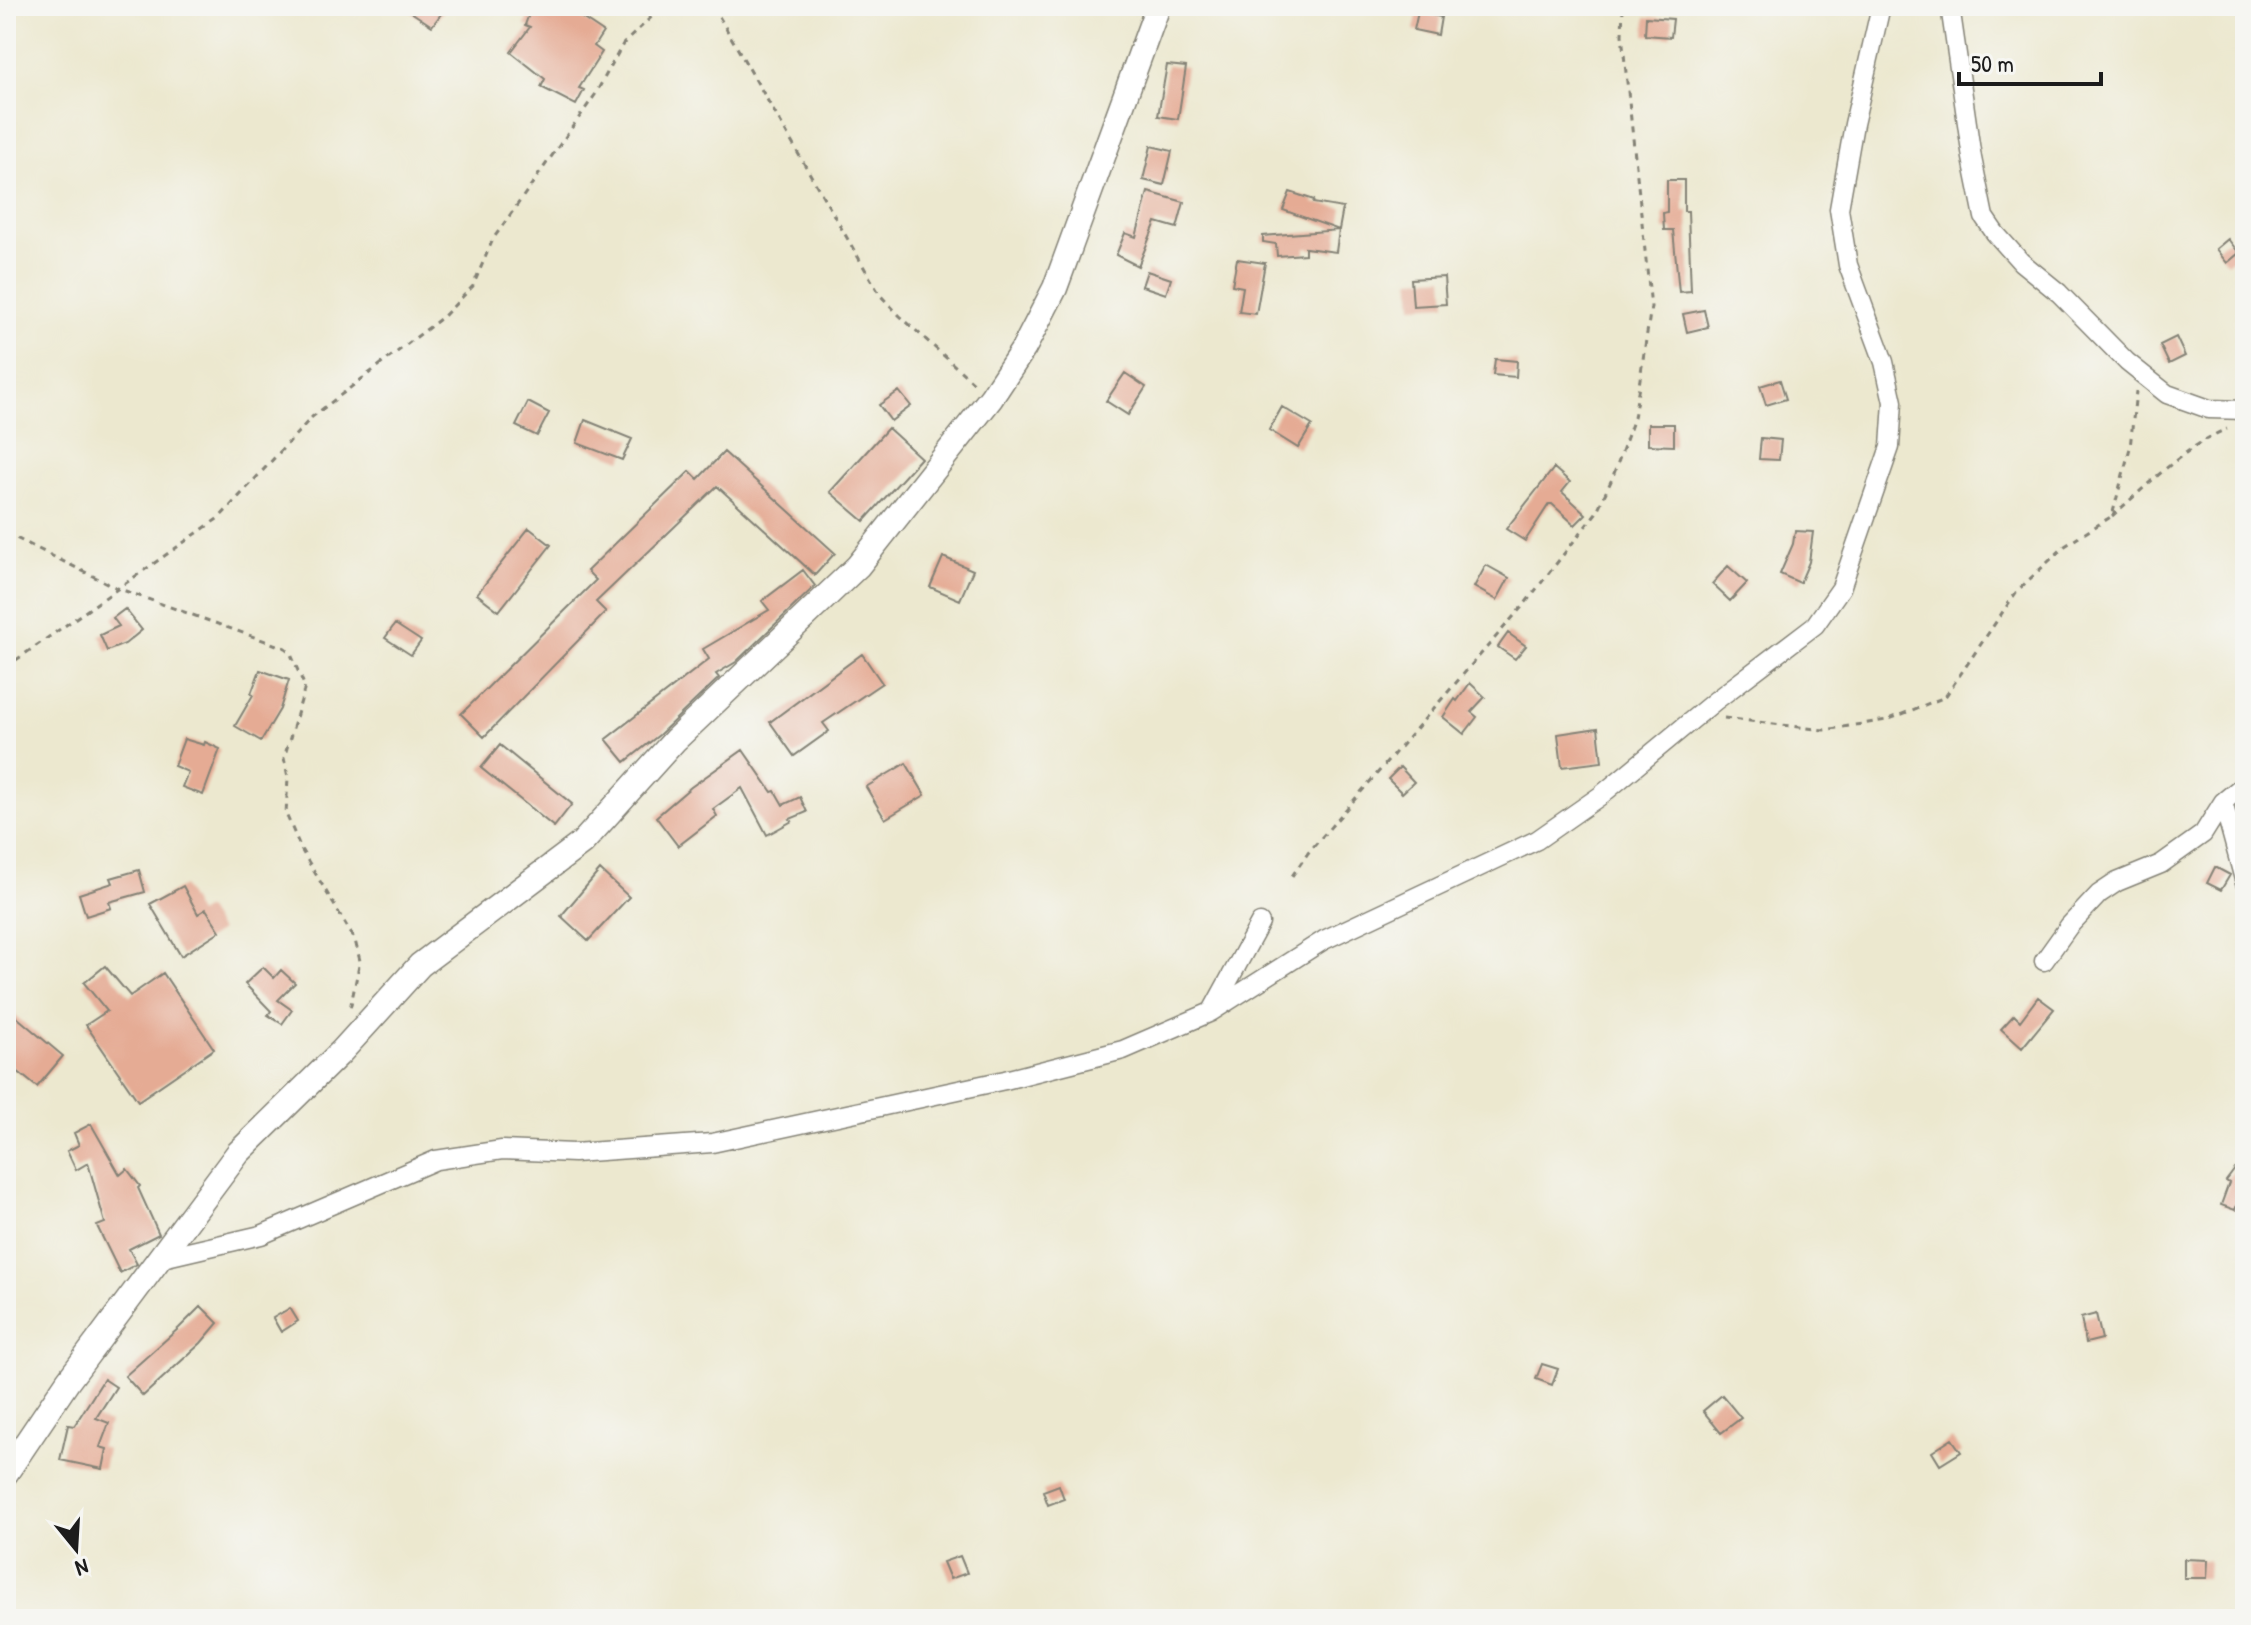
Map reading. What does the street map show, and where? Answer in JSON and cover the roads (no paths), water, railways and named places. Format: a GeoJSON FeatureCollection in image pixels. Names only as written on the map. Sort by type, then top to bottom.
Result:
{"type":"FeatureCollection","features":[{"type":"Feature","properties":{"kind":"street"},"geometry":{"type":"LineString","coordinates":[[6,1473],[68,1381],[238,1153],[341,1052],[420,965],[582,843],[675,740],[858,566],[991,398],[1024,348],[1055,288],[1158,6]]}},
{"type":"Feature","properties":{"kind":"street"},"geometry":{"type":"LineString","coordinates":[[158,1259],[261,1235],[436,1160],[502,1150],[574,1153],[712,1143],[1005,1080],[1123,1050],[1211,1012],[1324,940],[1537,840],[1600,796],[1815,625],[1841,588],[1890,447],[1893,402],[1884,362],[1848,265],[1839,209],[1854,124],[1881,6]]}},
{"type":"Feature","properties":{"kind":"street"},"geometry":{"type":"LineString","coordinates":[[1950,6],[1972,158],[1984,217],[2021,262],[2059,293],[2139,372],[2167,394],[2209,409],[2245,410]]}},
{"type":"Feature","properties":{"kind":"street"},"geometry":{"type":"LineString","coordinates":[[2044,961],[2069,926],[2099,894],[2117,882],[2161,864],[2203,834],[2223,802],[2245,784]]}},
{"type":"Feature","properties":{"kind":"street"},"geometry":{"type":"LineString","coordinates":[[2223,802],[2245,883]]}},
{"type":"Feature","properties":{"kind":"street"},"geometry":{"type":"LineString","coordinates":[[1211,1012],[1260,923]]}}]}
